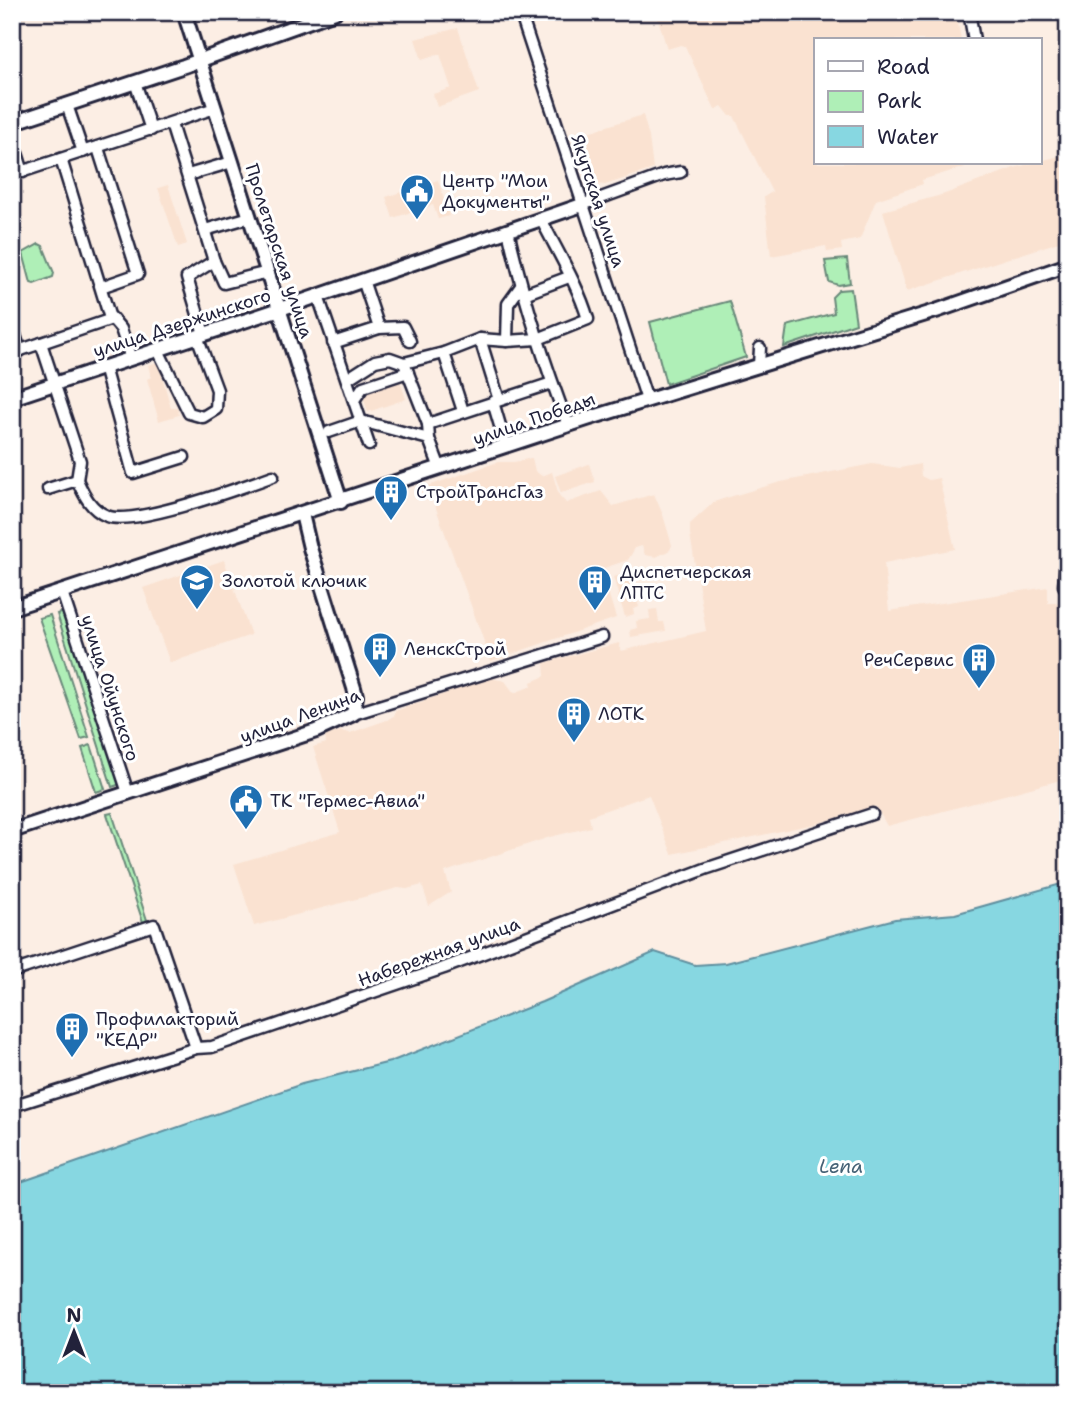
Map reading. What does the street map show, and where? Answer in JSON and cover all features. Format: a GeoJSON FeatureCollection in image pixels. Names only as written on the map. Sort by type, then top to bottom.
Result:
{"type":"FeatureCollection","features":[{"type":"Feature","properties":{"kind":"main road","name":"Пролетарская улица"},"geometry":{"type":"LineString","coordinates":[[184,12],[341,502]]}},
{"type":"Feature","properties":{"kind":"main road"},"geometry":{"type":"LineString","coordinates":[[12,122],[335,12]]}},
{"type":"Feature","properties":{"kind":"main road","name":"улица Дзержинского"},"geometry":{"type":"LineString","coordinates":[[12,398],[582,205]]}},
{"type":"Feature","properties":{"kind":"main road","name":"улица Победы"},"geometry":{"type":"LineString","coordinates":[[12,608],[341,502],[568,425],[936,311],[1068,265]]}},
{"type":"Feature","properties":{"kind":"main road"},"geometry":{"type":"LineString","coordinates":[[302,514],[354,688],[356,702],[353,714]]}},
{"type":"Feature","properties":{"kind":"main road","name":"улица Ленина"},"geometry":{"type":"LineString","coordinates":[[12,831],[316,732],[353,714]]}},
{"type":"Feature","properties":{"kind":"street","name":"Якутская улица"},"geometry":{"type":"LineString","coordinates":[[520,12],[648,400]]}},
{"type":"Feature","properties":{"kind":"street"},"geometry":{"type":"LineString","coordinates":[[969,12],[974,38]]}},
{"type":"Feature","properties":{"kind":"street"},"geometry":{"type":"LineString","coordinates":[[135,82],[151,130]]}},
{"type":"Feature","properties":{"kind":"street"},"geometry":{"type":"LineString","coordinates":[[67,104],[83,152]]}},
{"type":"Feature","properties":{"kind":"street"},"geometry":{"type":"LineString","coordinates":[[12,137],[17,173],[215,108]]}},
{"type":"Feature","properties":{"kind":"street"},"geometry":{"type":"LineString","coordinates":[[171,124],[214,261],[224,283],[268,272]]}},
{"type":"Feature","properties":{"kind":"street"},"geometry":{"type":"LineString","coordinates":[[98,148],[138,274],[101,287]]}},
{"type":"Feature","properties":{"kind":"street"},"geometry":{"type":"LineString","coordinates":[[61,159],[109,315],[121,329],[131,359]]}},
{"type":"Feature","properties":{"kind":"street"},"geometry":{"type":"LineString","coordinates":[[188,175],[232,162]]}},
{"type":"Feature","properties":{"kind":"street","name":"улица Дзержинского"},"geometry":{"type":"LineString","coordinates":[[582,205],[664,175],[681,172]]}},
{"type":"Feature","properties":{"kind":"street"},"geometry":{"type":"LineString","coordinates":[[205,230],[250,217]]}},
{"type":"Feature","properties":{"kind":"street"},"geometry":{"type":"LineString","coordinates":[[354,400],[363,387],[480,339],[538,339],[588,319],[581,294],[569,277],[541,219]]}},
{"type":"Feature","properties":{"kind":"street"},"geometry":{"type":"LineString","coordinates":[[508,230],[522,290],[568,425]]}},
{"type":"Feature","properties":{"kind":"street"},"geometry":{"type":"LineString","coordinates":[[158,350],[189,413],[203,417],[216,409],[217,390],[187,278],[214,261]]}},
{"type":"Feature","properties":{"kind":"street"},"geometry":{"type":"LineString","coordinates":[[507,341],[508,304],[522,290],[569,277]]}},
{"type":"Feature","properties":{"kind":"street"},"geometry":{"type":"LineString","coordinates":[[363,281],[379,328]]}},
{"type":"Feature","properties":{"kind":"street"},"geometry":{"type":"LineString","coordinates":[[318,296],[369,445]]}},
{"type":"Feature","properties":{"kind":"street"},"geometry":{"type":"LineString","coordinates":[[12,325],[16,352],[112,319]]}},
{"type":"Feature","properties":{"kind":"street"},"geometry":{"type":"LineString","coordinates":[[334,343],[379,328],[403,327],[410,341]]}},
{"type":"Feature","properties":{"kind":"street"},"geometry":{"type":"LineString","coordinates":[[480,339],[506,446]]}},
{"type":"Feature","properties":{"kind":"street"},"geometry":{"type":"LineString","coordinates":[[41,343],[80,461],[77,480],[85,498],[109,517],[125,520],[188,504],[273,476]]}},
{"type":"Feature","properties":{"kind":"street"},"geometry":{"type":"LineString","coordinates":[[759,365],[760,348]]}},
{"type":"Feature","properties":{"kind":"street"},"geometry":{"type":"LineString","coordinates":[[444,353],[463,411]]}},
{"type":"Feature","properties":{"kind":"street"},"geometry":{"type":"LineString","coordinates":[[347,379],[375,361],[390,358],[406,368],[428,424],[429,439],[440,468]]}},
{"type":"Feature","properties":{"kind":"street"},"geometry":{"type":"LineString","coordinates":[[104,367],[133,473],[184,457]]}},
{"type":"Feature","properties":{"kind":"street"},"geometry":{"type":"LineString","coordinates":[[428,424],[552,383]]}},
{"type":"Feature","properties":{"kind":"street"},"geometry":{"type":"LineString","coordinates":[[328,432],[361,421],[429,439]]}},
{"type":"Feature","properties":{"kind":"street"},"geometry":{"type":"LineString","coordinates":[[48,489],[77,480]]}},
{"type":"Feature","properties":{"kind":"street"},"geometry":{"type":"LineString","coordinates":[[1066,585],[1068,528]]}},
{"type":"Feature","properties":{"kind":"street","name":"улица Ойунского"},"geometry":{"type":"LineString","coordinates":[[62,592],[128,793]]}},
{"type":"Feature","properties":{"kind":"street","name":"улица Ленина"},"geometry":{"type":"LineString","coordinates":[[353,714],[602,637]]}},
{"type":"Feature","properties":{"kind":"street","name":"Набережная улица"},"geometry":{"type":"LineString","coordinates":[[12,1107],[196,1048],[212,1047],[373,993],[705,869],[872,814]]}},
{"type":"Feature","properties":{"kind":"street"},"geometry":{"type":"LineString","coordinates":[[12,972],[154,925],[196,1048]]}},
{"type":"Feature","properties":{"kind":"shaded area"},"geometry":{"type":"Polygon","coordinates":[[[656,12],[956,12],[961,38],[814,38],[814,164],[964,164],[965,167],[922,180],[923,184],[876,200],[860,239],[841,243],[842,250],[827,252],[826,246],[771,256],[764,197],[772,192],[734,116],[730,116],[722,106],[715,110],[685,46],[667,49],[656,12]]]}},
{"type":"Feature","properties":{"kind":"shaded area"},"geometry":{"type":"Polygon","coordinates":[[[458,28],[479,92],[437,107],[433,94],[451,88],[440,54],[422,60],[415,39],[458,28]]]}},
{"type":"Feature","properties":{"kind":"shaded area"},"geometry":{"type":"Polygon","coordinates":[[[643,115],[653,169],[605,185],[588,183],[575,136],[643,115]]]}},
{"type":"Feature","properties":{"kind":"shaded area"},"geometry":{"type":"Polygon","coordinates":[[[1067,154],[1068,239],[907,291],[883,211],[945,194],[1014,168],[1042,164],[1042,161],[1067,154]]]}},
{"type":"Feature","properties":{"kind":"shaded area"},"geometry":{"type":"Polygon","coordinates":[[[438,180],[449,216],[438,219],[433,205],[393,218],[386,197],[438,180]]]}},
{"type":"Feature","properties":{"kind":"shaded area"},"geometry":{"type":"Polygon","coordinates":[[[168,185],[187,244],[178,247],[158,188],[168,185]]]}},
{"type":"Feature","properties":{"kind":"shaded area"},"geometry":{"type":"Polygon","coordinates":[[[158,362],[171,408],[177,407],[179,415],[159,421],[147,379],[151,377],[148,365],[158,362]]]}},
{"type":"Feature","properties":{"kind":"shaded area"},"geometry":{"type":"Polygon","coordinates":[[[400,381],[406,399],[368,412],[362,394],[400,381]]]}},
{"type":"Feature","properties":{"kind":"shaded area"},"geometry":{"type":"Polygon","coordinates":[[[532,458],[535,471],[542,476],[552,472],[559,495],[566,503],[601,491],[613,506],[654,494],[672,545],[670,550],[656,557],[645,555],[642,546],[635,548],[628,560],[601,569],[616,618],[491,661],[428,486],[498,462],[532,458]]]}},
{"type":"Feature","properties":{"kind":"shaded area"},"geometry":{"type":"Polygon","coordinates":[[[589,464],[595,482],[561,493],[555,476],[589,464]]]}},
{"type":"Feature","properties":{"kind":"shaded area"},"geometry":{"type":"Polygon","coordinates":[[[872,464],[900,468],[920,464],[921,476],[929,480],[939,478],[955,549],[884,563],[889,611],[1048,587],[1048,603],[1068,603],[1068,778],[887,826],[876,806],[819,823],[672,854],[649,795],[589,816],[591,827],[550,837],[445,872],[451,892],[429,906],[422,885],[407,889],[398,888],[254,926],[234,864],[340,832],[313,747],[326,743],[325,736],[340,731],[350,733],[387,720],[395,715],[395,711],[490,678],[505,681],[514,693],[532,686],[531,682],[545,676],[544,663],[619,643],[621,651],[706,631],[690,524],[714,502],[726,498],[781,482],[872,464]]]}},
{"type":"Feature","properties":{"kind":"shaded area","name":"Золотой ключик"},"geometry":{"type":"Polygon","coordinates":[[[224,560],[251,635],[170,663],[143,588],[224,560]]]}},
{"type":"Feature","properties":{"kind":"shaded area"},"geometry":{"type":"Polygon","coordinates":[[[629,573],[639,607],[633,609],[634,614],[625,617],[613,577],[629,573]]]}},
{"type":"Feature","properties":{"kind":"shaded area"},"geometry":{"type":"Polygon","coordinates":[[[657,609],[659,622],[664,622],[666,631],[631,637],[630,630],[637,628],[636,621],[650,619],[649,610],[657,609]]]}},
{"type":"Feature","properties":{"kind":"green space"},"geometry":{"type":"Polygon","coordinates":[[[39,244],[43,246],[54,273],[53,277],[34,284],[31,283],[23,253],[39,244]]]}},
{"type":"Feature","properties":{"kind":"green space"},"geometry":{"type":"Polygon","coordinates":[[[847,259],[850,283],[838,285],[829,282],[825,261],[847,259]]]}},
{"type":"Feature","properties":{"kind":"green space"},"geometry":{"type":"Polygon","coordinates":[[[851,289],[856,323],[784,347],[787,326],[834,313],[832,297],[839,290],[851,289]]]}},
{"type":"Feature","properties":{"kind":"green space"},"geometry":{"type":"Polygon","coordinates":[[[730,301],[746,357],[666,384],[650,322],[730,301]]]}},
{"type":"Feature","properties":{"kind":"green space"},"geometry":{"type":"Polygon","coordinates":[[[66,611],[121,784],[112,787],[57,614],[66,611]]]}},
{"type":"Feature","properties":{"kind":"green space"},"geometry":{"type":"Polygon","coordinates":[[[50,615],[89,737],[81,739],[39,618],[50,615]]]}},
{"type":"Feature","properties":{"kind":"green space"},"geometry":{"type":"Polygon","coordinates":[[[91,745],[105,789],[96,792],[82,748],[91,745]]]}},
{"type":"Feature","properties":{"kind":"green space"},"geometry":{"type":"Polygon","coordinates":[[[112,813],[147,920],[143,922],[107,814],[112,813]]]}},
{"type":"Feature","properties":{"kind":"water","name":"Lena"},"geometry":{"type":"Polygon","coordinates":[[[1068,882],[1068,1393],[12,1393],[12,1185],[302,1084],[390,1062],[542,1002],[655,952],[695,965],[726,963],[895,919],[955,914],[1068,882]]]}},
{"type":"Feature","properties":{"kind":"place","name":"Центр \"Мои Документы\""},"geometry":{"type":"Point","coordinates":[417,221]}},
{"type":"Feature","properties":{"kind":"place","name":"СтройТрансГаз"},"geometry":{"type":"Point","coordinates":[391,522]}},
{"type":"Feature","properties":{"kind":"place","name":"Золотой ключик"},"geometry":{"type":"Point","coordinates":[197,611]}},
{"type":"Feature","properties":{"kind":"place","name":"Диспетчерская ЛПТС"},"geometry":{"type":"Point","coordinates":[595,612]}},
{"type":"Feature","properties":{"kind":"place","name":"ЛенскСтрой"},"geometry":{"type":"Point","coordinates":[380,679]}},
{"type":"Feature","properties":{"kind":"place","name":"РечСервис"},"geometry":{"type":"Point","coordinates":[979,690]}},
{"type":"Feature","properties":{"kind":"place","name":"ЛОТК"},"geometry":{"type":"Point","coordinates":[574,744]}},
{"type":"Feature","properties":{"kind":"place","name":"ТК \"Гермес-Авиа\""},"geometry":{"type":"Point","coordinates":[246,831]}},
{"type":"Feature","properties":{"kind":"place","name":"Профилакторий \"КЕДР\""},"geometry":{"type":"Point","coordinates":[72,1059]}}]}
